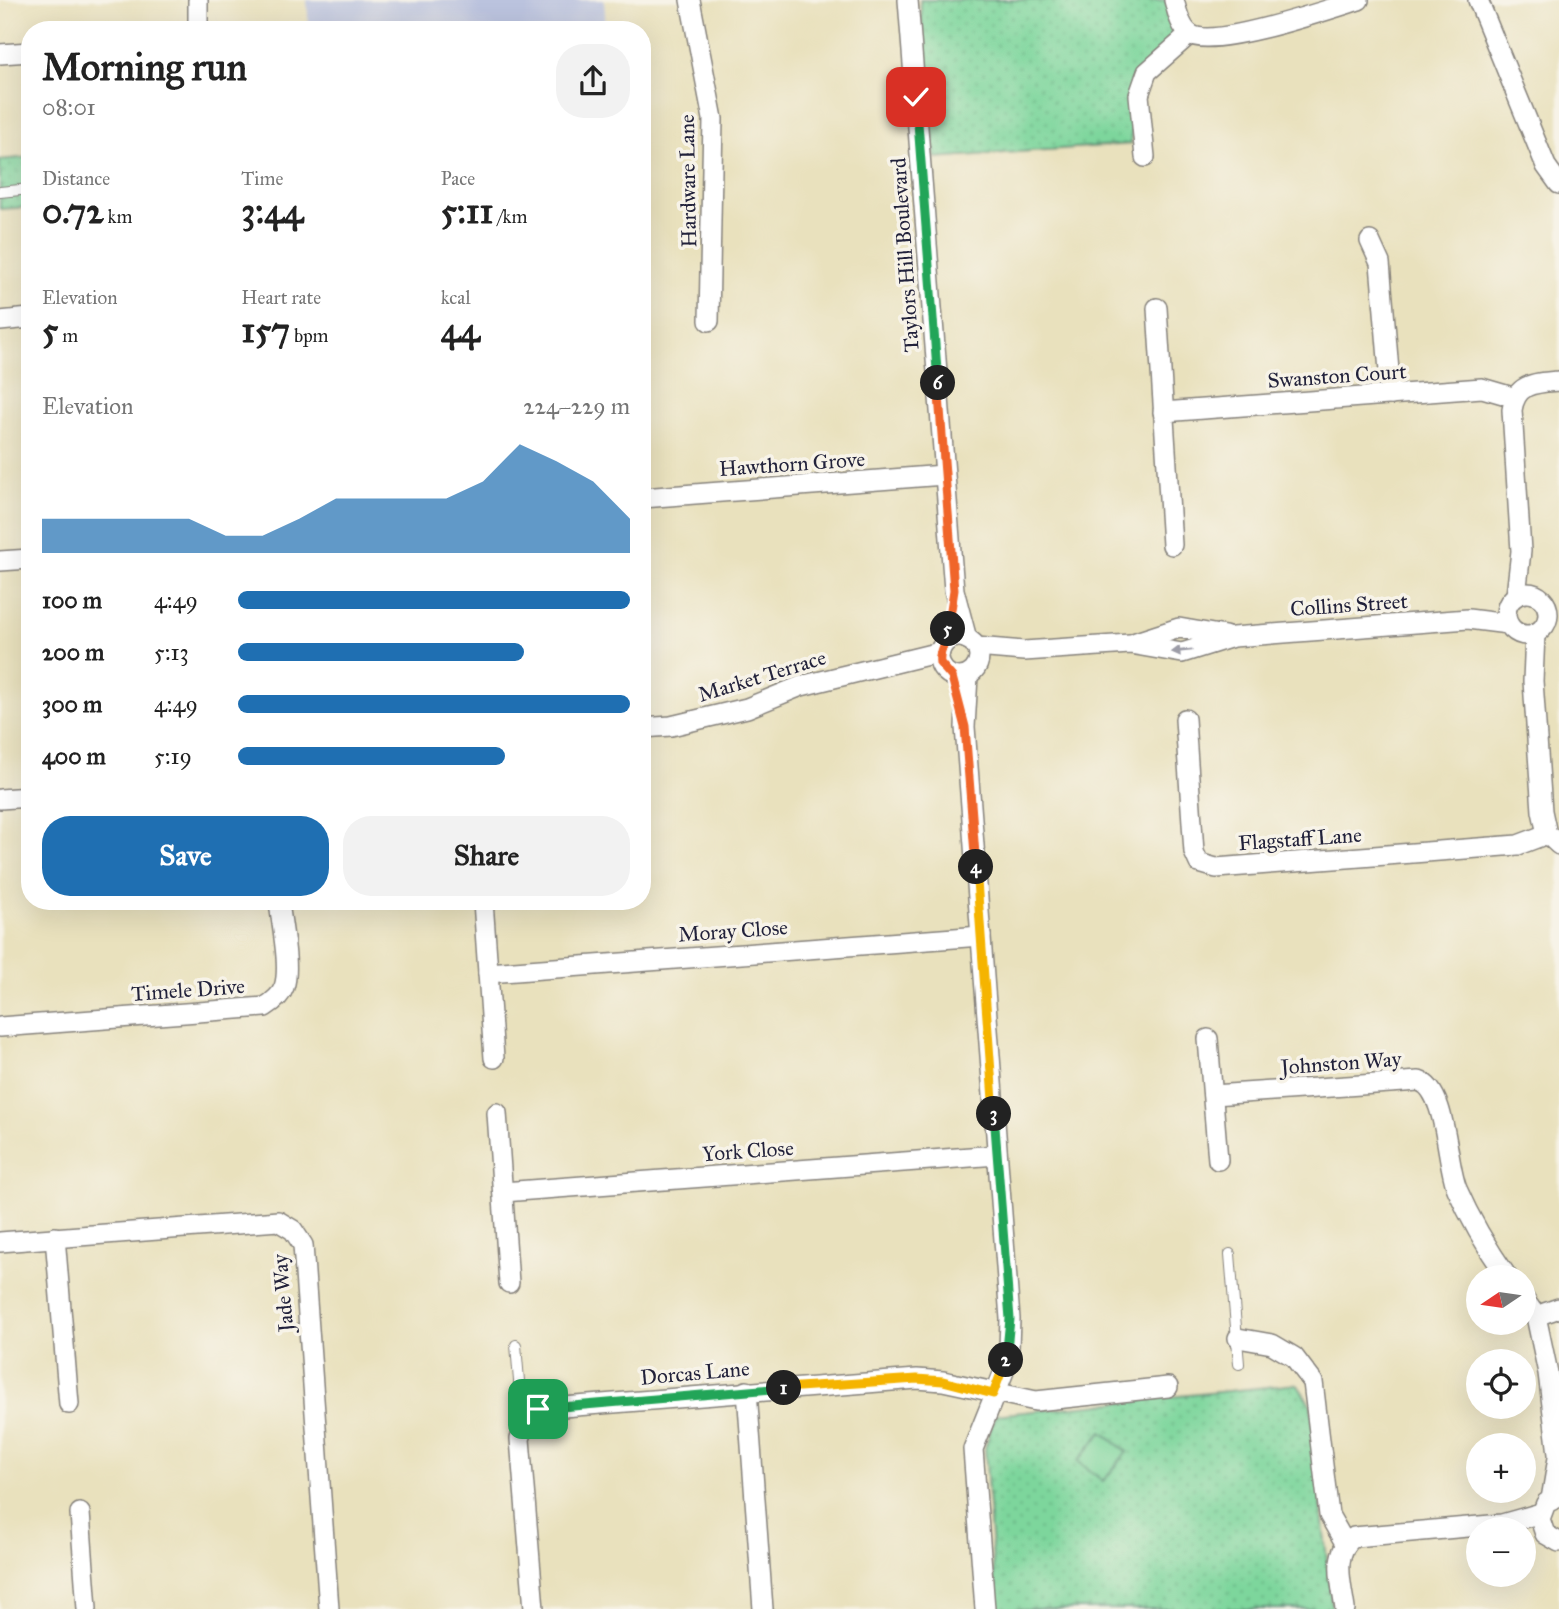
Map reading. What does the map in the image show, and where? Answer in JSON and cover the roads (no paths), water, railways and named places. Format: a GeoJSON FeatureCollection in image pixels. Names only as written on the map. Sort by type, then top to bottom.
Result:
{"type":"FeatureCollection","features":[{"type":"Feature","properties":{"kind":"street"},"geometry":{"type":"LineString","coordinates":[[198,0],[198,21]]}},
{"type":"Feature","properties":{"kind":"street","name":"Hardware Lane"},"geometry":{"type":"LineString","coordinates":[[690,0],[713,130],[709,321]]}},
{"type":"Feature","properties":{"kind":"street","name":"Taylors Hill Boulevard"},"geometry":{"type":"LineString","coordinates":[[908,0],[1010,1319],[1009,1348],[973,1449],[985,1609]]}},
{"type":"Feature","properties":{"kind":"street"},"geometry":{"type":"LineString","coordinates":[[1174,0],[1182,25],[1190,34],[1216,39],[1359,0]]}},
{"type":"Feature","properties":{"kind":"street"},"geometry":{"type":"LineString","coordinates":[[1478,0],[1546,166],[1559,184]]}},
{"type":"Feature","properties":{"kind":"street"},"geometry":{"type":"LineString","coordinates":[[1144,157],[1139,95],[1146,72],[1190,34]]}},
{"type":"Feature","properties":{"kind":"street"},"geometry":{"type":"LineString","coordinates":[[0,54],[21,53]]}},
{"type":"Feature","properties":{"kind":"street"},"geometry":{"type":"LineString","coordinates":[[1370,241],[1380,264],[1391,396]]}},
{"type":"Feature","properties":{"kind":"street"},"geometry":{"type":"LineString","coordinates":[[1157,308],[1172,545]]}},
{"type":"Feature","properties":{"kind":"street"},"geometry":{"type":"LineString","coordinates":[[0,321],[21,319]]}},
{"type":"Feature","properties":{"kind":"street"},"geometry":{"type":"LineString","coordinates":[[1553,839],[1542,811],[1533,681],[1532,613],[1521,551],[1511,410],[1513,397],[1526,385],[1559,381]]}},
{"type":"Feature","properties":{"kind":"street","name":"Swanston Court"},"geometry":{"type":"LineString","coordinates":[[1163,412],[1482,388],[1513,397]]}},
{"type":"Feature","properties":{"kind":"street","name":"Hawthorn Grove"},"geometry":{"type":"LineString","coordinates":[[651,497],[944,475]]}},
{"type":"Feature","properties":{"kind":"street"},"geometry":{"type":"LineString","coordinates":[[0,561],[21,560]]}},
{"type":"Feature","properties":{"kind":"street","name":"Collins Street"},"geometry":{"type":"LineString","coordinates":[[959,658],[1130,644],[1179,628],[1233,637],[1532,613]]}},
{"type":"Feature","properties":{"kind":"street","name":"Market Terrace"},"geometry":{"type":"LineString","coordinates":[[651,727],[671,726],[747,708],[801,686],[852,671],[959,658]]}},
{"type":"Feature","properties":{"kind":"street","name":"Flagstaff Lane"},"geometry":{"type":"LineString","coordinates":[[1185,719],[1194,852],[1199,863],[1216,868],[1518,845],[1553,839]]}},
{"type":"Feature","properties":{"kind":"street"},"geometry":{"type":"LineString","coordinates":[[0,799],[21,798]]}},
{"type":"Feature","properties":{"kind":"street","name":"Timele Drive"},"geometry":{"type":"LineString","coordinates":[[0,1027],[265,1007],[277,999],[284,987],[286,972],[280,910]]}},
{"type":"Feature","properties":{"kind":"street"},"geometry":{"type":"LineString","coordinates":[[483,910],[494,1058]]}},
{"type":"Feature","properties":{"kind":"street","name":"Moray Close"},"geometry":{"type":"LineString","coordinates":[[488,972],[981,936]]}},
{"type":"Feature","properties":{"kind":"street"},"geometry":{"type":"LineString","coordinates":[[1208,1040],[1218,1160]]}},
{"type":"Feature","properties":{"kind":"street","name":"Johnston Way"},"geometry":{"type":"LineString","coordinates":[[1213,1095],[1419,1081],[1427,1083],[1435,1093],[1440,1108],[1457,1188],[1501,1265]]}},
{"type":"Feature","properties":{"kind":"street"},"geometry":{"type":"LineString","coordinates":[[497,1113],[509,1283]]}},
{"type":"Feature","properties":{"kind":"street","name":"York Close"},"geometry":{"type":"LineString","coordinates":[[503,1192],[997,1155]]}},
{"type":"Feature","properties":{"kind":"street","name":"Jade Way"},"geometry":{"type":"LineString","coordinates":[[0,1242],[278,1221],[293,1230],[303,1245],[329,1609]]}},
{"type":"Feature","properties":{"kind":"street"},"geometry":{"type":"LineString","coordinates":[[55,1237],[69,1404]]}},
{"type":"Feature","properties":{"kind":"street"},"geometry":{"type":"LineString","coordinates":[[1345,1544],[1364,1534],[1502,1524],[1552,1525],[1559,1460],[1549,1373],[1536,1316],[1559,1308]]}},
{"type":"Feature","properties":{"kind":"street"},"geometry":{"type":"LineString","coordinates":[[1238,1338],[1272,1344],[1294,1357],[1313,1382],[1318,1405],[1329,1515],[1345,1544],[1340,1567],[1345,1609]]}},
{"type":"Feature","properties":{"kind":"street","name":"Dorcas Lane"},"geometry":{"type":"LineString","coordinates":[[528,1416],[538,1409],[917,1379],[943,1381],[1035,1401],[1168,1387]]}},
{"type":"Feature","properties":{"kind":"street"},"geometry":{"type":"LineString","coordinates":[[747,1391],[763,1609]]}},
{"type":"Feature","properties":{"kind":"street"},"geometry":{"type":"LineString","coordinates":[[528,1416],[520,1439],[534,1609]]}},
{"type":"Feature","properties":{"kind":"street"},"geometry":{"type":"LineString","coordinates":[[80,1513],[88,1609]]}},
{"type":"Feature","properties":{"kind":"lane"},"geometry":{"type":"LineString","coordinates":[[0,192],[21,190]]}},
{"type":"Feature","properties":{"kind":"lane"},"geometry":{"type":"LineString","coordinates":[[1230,1254],[1239,1364]]}},
{"type":"Feature","properties":{"kind":"lane"},"geometry":{"type":"LineString","coordinates":[[516,1345],[521,1405],[528,1416]]}}]}
